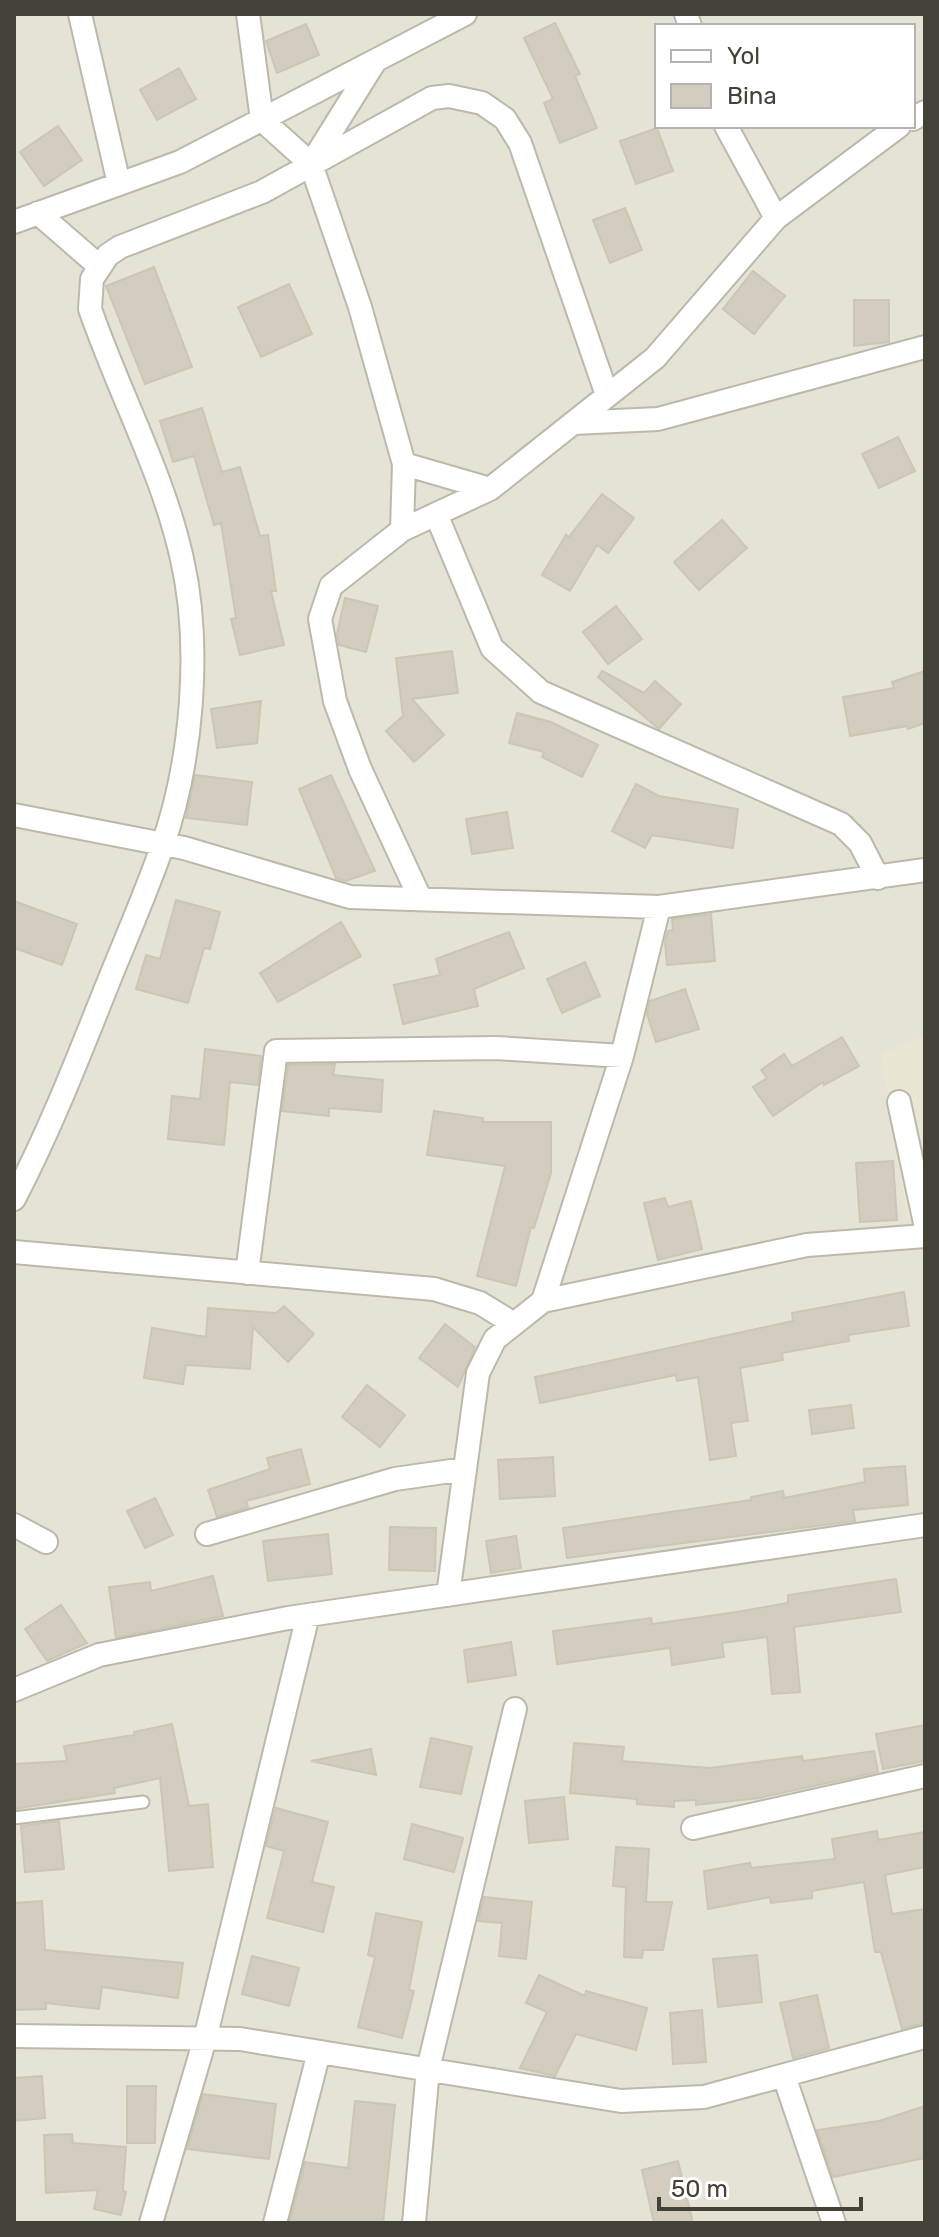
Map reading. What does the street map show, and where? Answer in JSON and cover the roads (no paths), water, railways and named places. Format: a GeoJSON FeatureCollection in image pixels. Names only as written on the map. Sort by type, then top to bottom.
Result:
{"type":"FeatureCollection","features":[{"type":"Feature","properties":{"kind":"street"},"geometry":{"type":"LineString","coordinates":[[80,14],[119,184]]}},
{"type":"Feature","properties":{"kind":"street"},"geometry":{"type":"LineString","coordinates":[[248,14],[262,120],[311,164],[360,307],[404,464],[402,530]]}},
{"type":"Feature","properties":{"kind":"street"},"geometry":{"type":"LineString","coordinates":[[14,222],[180,162],[465,14]]}},
{"type":"Feature","properties":{"kind":"street"},"geometry":{"type":"LineString","coordinates":[[311,164],[375,63]]}},
{"type":"Feature","properties":{"kind":"street"},"geometry":{"type":"LineString","coordinates":[[14,1199],[45,1139],[163,844],[182,765],[191,694],[189,598],[168,510],[90,309],[89,293],[99,266],[120,247],[262,192],[432,98],[466,97],[494,110],[520,143],[607,395]]}},
{"type":"Feature","properties":{"kind":"street"},"geometry":{"type":"LineString","coordinates":[[727,128],[776,218]]}},
{"type":"Feature","properties":{"kind":"street"},"geometry":{"type":"LineString","coordinates":[[420,898],[360,769],[335,701],[320,619],[326,595],[337,579],[402,530],[490,489],[655,358],[776,218],[896,128]]}},
{"type":"Feature","properties":{"kind":"street"},"geometry":{"type":"LineString","coordinates":[[38,213],[99,266]]}},
{"type":"Feature","properties":{"kind":"street"},"geometry":{"type":"LineString","coordinates":[[573,423],[658,419],[925,347]]}},
{"type":"Feature","properties":{"kind":"street"},"geometry":{"type":"LineString","coordinates":[[404,464],[490,489]]}},
{"type":"Feature","properties":{"kind":"street"},"geometry":{"type":"LineString","coordinates":[[436,514],[492,648],[515,672],[541,692],[841,824],[860,843],[878,878]]}},
{"type":"Feature","properties":{"kind":"street"},"geometry":{"type":"LineString","coordinates":[[14,815],[163,844],[350,897],[659,907],[925,870]]}},
{"type":"Feature","properties":{"kind":"street"},"geometry":{"type":"LineString","coordinates":[[543,1301],[622,1056],[659,907]]}},
{"type":"Feature","properties":{"kind":"street"},"geometry":{"type":"LineString","coordinates":[[247,1273],[276,1051],[496,1048],[622,1056]]}},
{"type":"Feature","properties":{"kind":"street"},"geometry":{"type":"LineString","coordinates":[[899,1102],[925,1223]]}},
{"type":"Feature","properties":{"kind":"street"},"geometry":{"type":"LineString","coordinates":[[448,1595],[478,1373],[495,1339],[543,1301],[807,1245],[925,1236]]}},
{"type":"Feature","properties":{"kind":"street"},"geometry":{"type":"LineString","coordinates":[[14,1252],[434,1289],[480,1303],[514,1324]]}},
{"type":"Feature","properties":{"kind":"street"},"geometry":{"type":"LineString","coordinates":[[207,1534],[395,1479],[465,1469]]}},
{"type":"Feature","properties":{"kind":"street"},"geometry":{"type":"LineString","coordinates":[[14,1525],[46,1542]]}},
{"type":"Feature","properties":{"kind":"street"},"geometry":{"type":"LineString","coordinates":[[14,1690],[99,1655],[308,1615],[925,1525]]}},
{"type":"Feature","properties":{"kind":"street"},"geometry":{"type":"LineString","coordinates":[[151,2223],[205,2039],[308,1615]]}},
{"type":"Feature","properties":{"kind":"street"},"geometry":{"type":"LineString","coordinates":[[414,2223],[428,2069],[515,1709]]}},
{"type":"Feature","properties":{"kind":"street"},"geometry":{"type":"LineString","coordinates":[[693,1828],[925,1776]]}},
{"type":"Feature","properties":{"kind":"street"},"geometry":{"type":"LineString","coordinates":[[14,2036],[240,2039],[621,2101],[704,2097],[925,2037]]}},
{"type":"Feature","properties":{"kind":"street"},"geometry":{"type":"LineString","coordinates":[[275,2223],[319,2052]]}},
{"type":"Feature","properties":{"kind":"street"},"geometry":{"type":"LineString","coordinates":[[784,2076],[834,2223]]}},
{"type":"Feature","properties":{"kind":"lane"},"geometry":{"type":"LineString","coordinates":[[14,1818],[143,1802]]}}]}
